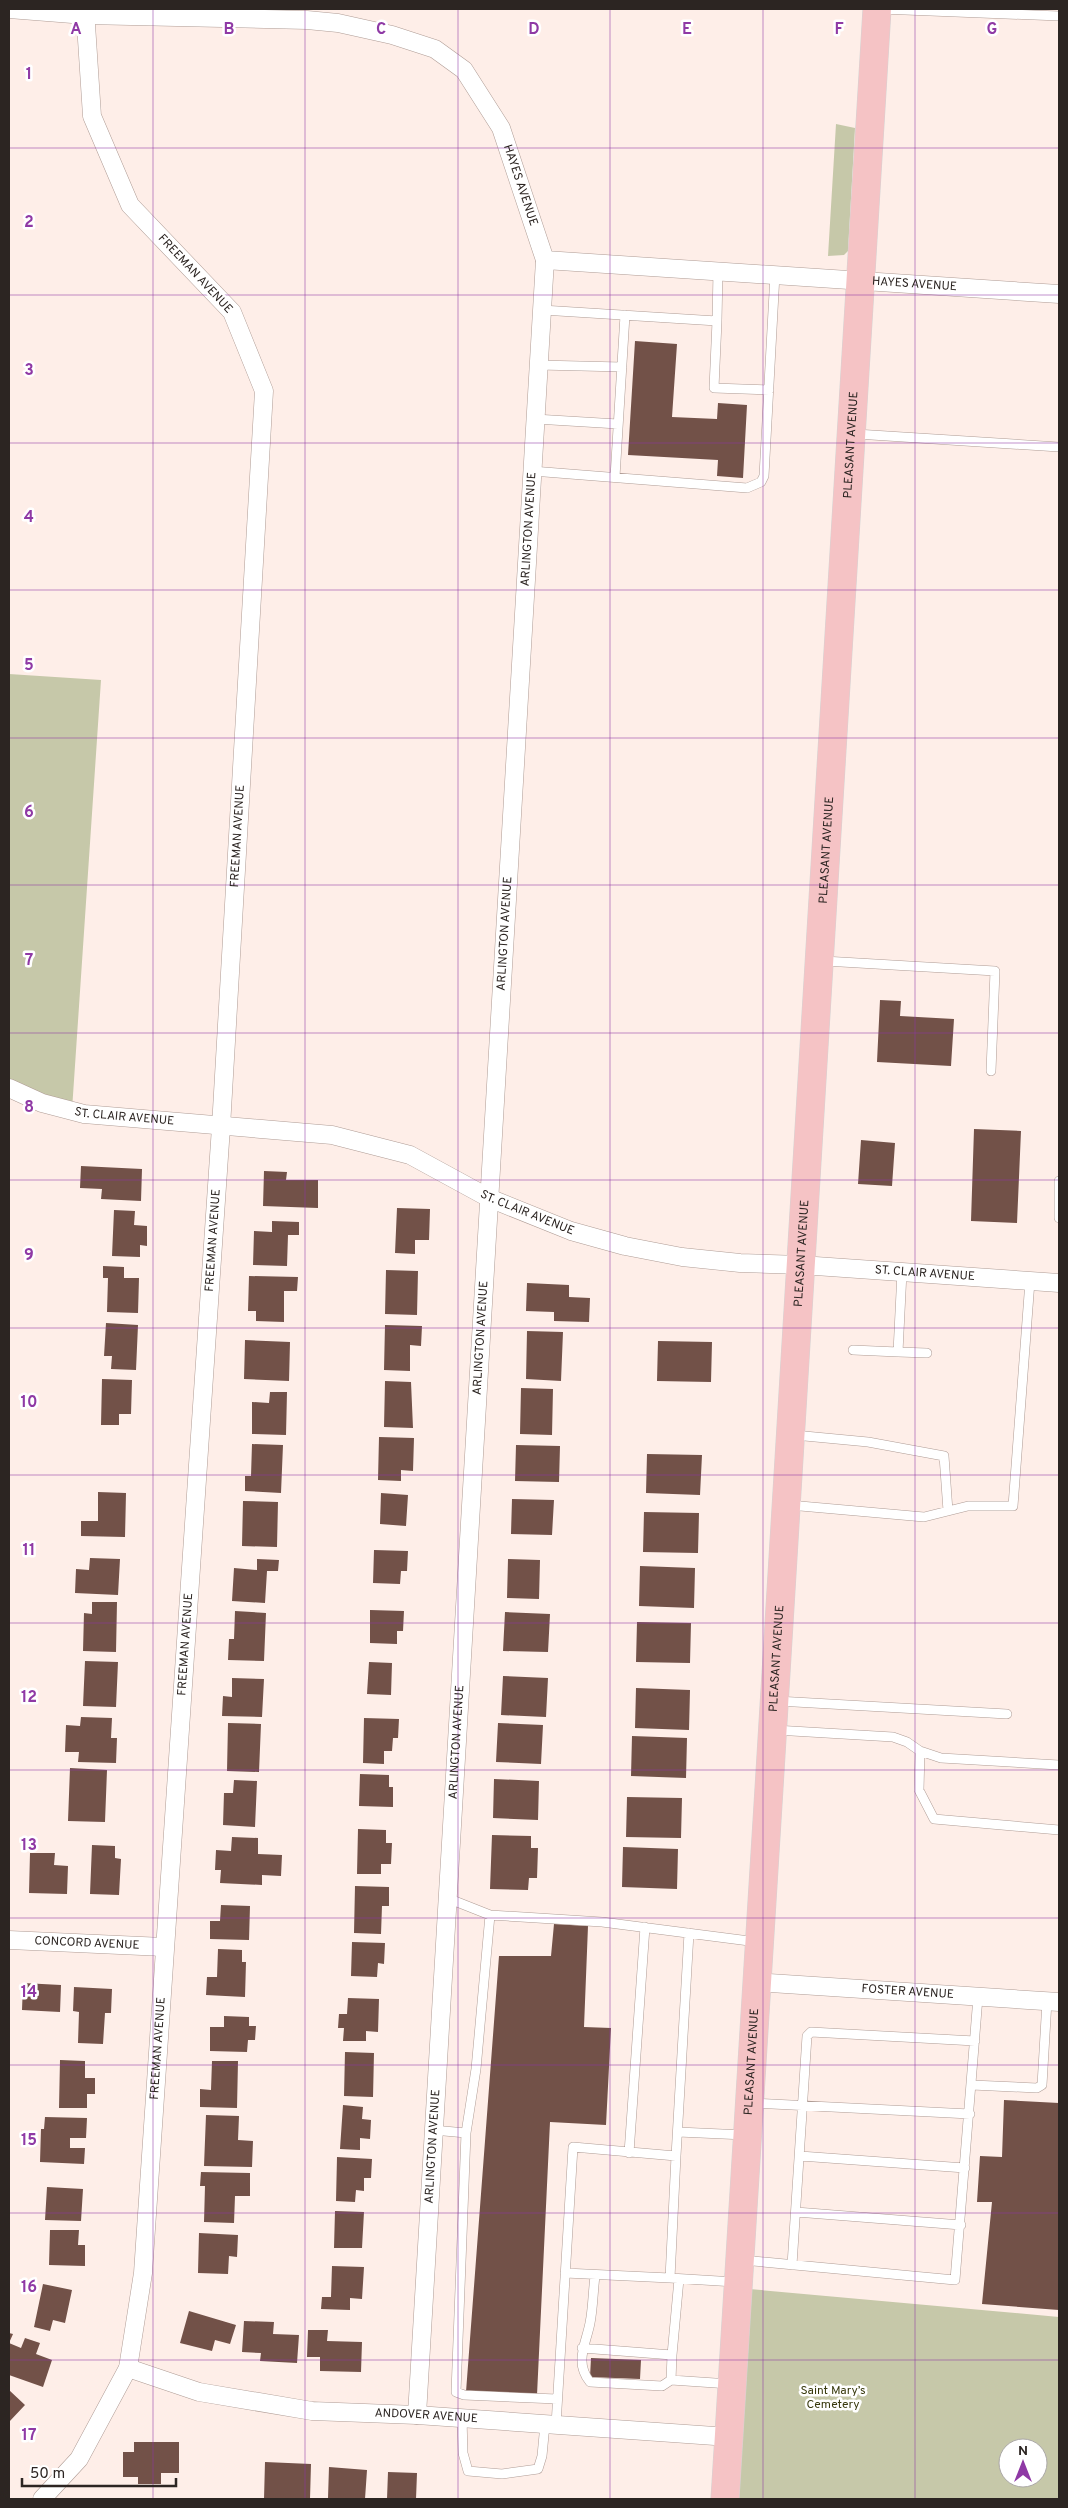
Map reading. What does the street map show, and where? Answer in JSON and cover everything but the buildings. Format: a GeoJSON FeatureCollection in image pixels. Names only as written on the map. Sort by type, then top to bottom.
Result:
{"type":"FeatureCollection","features":[{"type":"Feature","properties":{"kind":"main road","name":"PLEASANT AVENUE"},"geometry":{"type":"LineString","coordinates":[[725,2499],[758,1942],[821,961],[877,9]]}},
{"type":"Feature","properties":{"kind":"street","name":"HAYES AVENUE"},"geometry":{"type":"LineString","coordinates":[[9,9],[307,20],[338,23],[392,35],[435,49],[464,70],[501,128],[545,260],[1059,294]]}},
{"type":"Feature","properties":{"kind":"street","name":"FREEMAN AVENUE"},"geometry":{"type":"LineString","coordinates":[[42,2499],[79,2459],[128,2368],[144,2273],[164,1946],[221,1127],[264,391],[232,312],[130,206],[92,116],[85,12]]}},
{"type":"Feature","properties":{"kind":"street","name":"ARLINGTON AVENUE"},"geometry":{"type":"LineString","coordinates":[[417,2415],[545,260]]}},
{"type":"Feature","properties":{"kind":"street","name":"ST. CLAIR AVENUE"},"geometry":{"type":"LineString","coordinates":[[9,1088],[42,1103],[84,1114],[332,1135],[410,1155],[489,1198],[571,1231],[625,1246],[714,1261],[801,1265],[1059,1283]]}},
{"type":"Feature","properties":{"kind":"street","name":"CONCORD AVENUE"},"geometry":{"type":"LineString","coordinates":[[9,1940],[164,1946]]}},
{"type":"Feature","properties":{"kind":"street","name":"FOSTER AVENUE"},"geometry":{"type":"LineString","coordinates":[[756,1982],[1053,2002]]}},
{"type":"Feature","properties":{"kind":"street","name":"ANDOVER AVENUE"},"geometry":{"type":"LineString","coordinates":[[128,2368],[198,2392],[312,2411],[417,2415],[729,2437]]}},
{"type":"Feature","properties":{"kind":"lane"},"geometry":{"type":"LineString","coordinates":[[877,9],[1059,16]]}},
{"type":"Feature","properties":{"kind":"lane"},"geometry":{"type":"LineString","coordinates":[[718,271],[714,388],[769,390]]}},
{"type":"Feature","properties":{"kind":"lane"},"geometry":{"type":"LineString","coordinates":[[532,471],[747,488],[756,485],[764,476],[775,274]]}},
{"type":"Feature","properties":{"kind":"lane"},"geometry":{"type":"LineString","coordinates":[[542,310],[717,321]]}},
{"type":"Feature","properties":{"kind":"lane"},"geometry":{"type":"LineString","coordinates":[[615,477],[625,315]]}},
{"type":"Feature","properties":{"kind":"lane"},"geometry":{"type":"LineString","coordinates":[[539,365],[622,367]]}},
{"type":"Feature","properties":{"kind":"lane"},"geometry":{"type":"LineString","coordinates":[[536,419],[618,424]]}},
{"type":"Feature","properties":{"kind":"lane"},"geometry":{"type":"LineString","coordinates":[[851,433],[1059,447]]}},
{"type":"Feature","properties":{"kind":"lane"},"geometry":{"type":"LineString","coordinates":[[821,961],[996,971],[991,1071]]}},
{"type":"Feature","properties":{"kind":"lane"},"geometry":{"type":"LineString","coordinates":[[1059,1181],[1059,1218]]}},
{"type":"Feature","properties":{"kind":"lane"},"geometry":{"type":"LineString","coordinates":[[898,1352],[902,1272]]}},
{"type":"Feature","properties":{"kind":"lane"},"geometry":{"type":"LineString","coordinates":[[786,1505],[924,1517],[968,1506],[1013,1506],[1030,1281]]}},
{"type":"Feature","properties":{"kind":"lane"},"geometry":{"type":"LineString","coordinates":[[853,1350],[927,1353]]}},
{"type":"Feature","properties":{"kind":"lane"},"geometry":{"type":"LineString","coordinates":[[790,1435],[868,1442],[944,1456],[948,1511]]}},
{"type":"Feature","properties":{"kind":"lane"},"geometry":{"type":"LineString","coordinates":[[774,1700],[1007,1714]]}},
{"type":"Feature","properties":{"kind":"lane"},"geometry":{"type":"LineString","coordinates":[[772,1730],[893,1737],[907,1742],[920,1751],[941,1758],[1059,1765]]}},
{"type":"Feature","properties":{"kind":"lane"},"geometry":{"type":"LineString","coordinates":[[920,1751],[919,1790],[934,1819],[1059,1830]]}},
{"type":"Feature","properties":{"kind":"lane"},"geometry":{"type":"LineString","coordinates":[[447,1898],[490,1915],[602,1922],[758,1942]]}},
{"type":"Feature","properties":{"kind":"lane"},"geometry":{"type":"LineString","coordinates":[[490,1915],[476,2069],[466,2133],[456,2392],[464,2395],[557,2399]]}},
{"type":"Feature","properties":{"kind":"lane"},"geometry":{"type":"LineString","coordinates":[[630,2153],[645,1927]]}},
{"type":"Feature","properties":{"kind":"lane"},"geometry":{"type":"LineString","coordinates":[[670,2380],[675,2279],[676,2156],[689,1933]]}},
{"type":"Feature","properties":{"kind":"lane"},"geometry":{"type":"LineString","coordinates":[[565,2273],[675,2279],[792,2265],[955,2280],[970,2114],[978,1997]]}},
{"type":"Feature","properties":{"kind":"lane"},"geometry":{"type":"LineString","coordinates":[[972,2085],[1037,2088],[1042,2085],[1053,2002]]}},
{"type":"Feature","properties":{"kind":"lane"},"geometry":{"type":"LineString","coordinates":[[792,2265],[802,2106],[808,2036],[811,2032],[975,2041]]}},
{"type":"Feature","properties":{"kind":"lane"},"geometry":{"type":"LineString","coordinates":[[749,2103],[970,2114]]}},
{"type":"Feature","properties":{"kind":"lane"},"geometry":{"type":"LineString","coordinates":[[434,2130],[466,2133]]}},
{"type":"Feature","properties":{"kind":"lane"},"geometry":{"type":"LineString","coordinates":[[678,2132],[747,2135]]}},
{"type":"Feature","properties":{"kind":"lane"},"geometry":{"type":"LineString","coordinates":[[462,2418],[463,2453],[468,2471],[502,2474],[538,2469],[557,2399],[573,2148],[676,2156]]}},
{"type":"Feature","properties":{"kind":"lane"},"geometry":{"type":"LineString","coordinates":[[800,2156],[965,2168]]}},
{"type":"Feature","properties":{"kind":"lane"},"geometry":{"type":"LineString","coordinates":[[796,2212],[960,2225]]}},
{"type":"Feature","properties":{"kind":"lane"},"geometry":{"type":"LineString","coordinates":[[594,2276],[590,2322],[582,2348],[581,2362],[584,2375],[590,2382],[662,2386],[670,2380],[732,2385]]}},
{"type":"Feature","properties":{"kind":"lane"},"geometry":{"type":"LineString","coordinates":[[582,2348],[672,2355]]}},
{"type":"Feature","properties":{"kind":"green space"},"geometry":{"type":"Polygon","coordinates":[[[836,124],[855,128],[848,251],[844,255],[828,256],[836,124]]]}},
{"type":"Feature","properties":{"kind":"green space"},"geometry":{"type":"Polygon","coordinates":[[[9,674],[101,680],[72,1110],[9,1088],[9,674]]]}},
{"type":"Feature","properties":{"kind":"green space","name":"Saint Mary’s Cemetery"},"geometry":{"type":"Polygon","coordinates":[[[738,2288],[1059,2317],[1059,2499],[725,2499],[738,2288]]]}}]}
